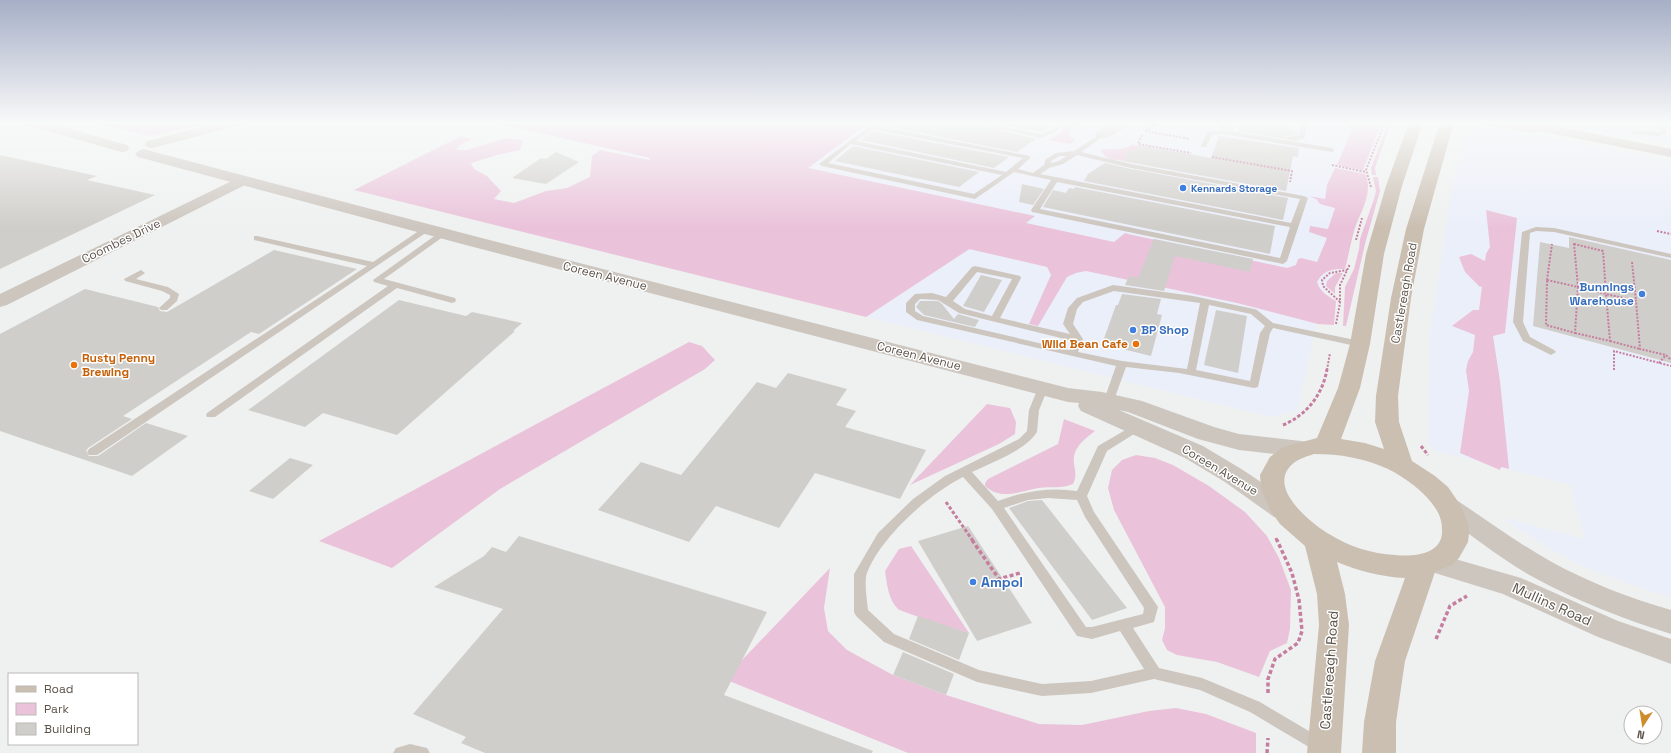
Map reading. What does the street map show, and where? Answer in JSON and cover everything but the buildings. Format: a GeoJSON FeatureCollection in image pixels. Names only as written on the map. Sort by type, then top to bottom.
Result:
{"type":"FeatureCollection","features":[{"type":"Feature","properties":{"kind":"main road"},"geometry":{"type":"LineString","coordinates":[[1326,446],[1349,388],[1360,344],[1375,254],[1394,186],[1404,157]]}},
{"type":"Feature","properties":{"kind":"main road","name":"Castlereagh Road"},"geometry":{"type":"LineString","coordinates":[[1401,465],[1387,422],[1387,396],[1401,298],[1415,229],[1436,157]]}},
{"type":"Feature","properties":{"kind":"main road"},"geometry":{"type":"LineString","coordinates":[[1326,446],[1348,448],[1371,453],[1401,465],[1429,484],[1449,507],[1454,518],[1456,529],[1455,540],[1451,549],[1442,557],[1427,564],[1404,567],[1360,560],[1338,551],[1303,531],[1283,510],[1276,496],[1272,483],[1274,472],[1279,462],[1288,454],[1301,449],[1326,446]]}},
{"type":"Feature","properties":{"kind":"main road","name":"Castlereagh Road"},"geometry":{"type":"LineString","coordinates":[[1317,540],[1334,607],[1334,625],[1324,751]]}},
{"type":"Feature","properties":{"kind":"main road"},"geometry":{"type":"LineString","coordinates":[[1379,753],[1380,722],[1390,661],[1427,564]]}},
{"type":"Feature","properties":{"kind":"street","name":"Coreen Avenue"},"geometry":{"type":"LineString","coordinates":[[171,157],[242,181],[435,232],[1068,395],[1109,400],[1134,406],[1206,433],[1239,442],[1301,449]]}},
{"type":"Feature","properties":{"kind":"street","name":"Coombes Drive"},"geometry":{"type":"LineString","coordinates":[[0,301],[242,181]]}},
{"type":"Feature","properties":{"kind":"street","name":"Coreen Avenue"},"geometry":{"type":"LineString","coordinates":[[1068,395],[1194,452],[1234,476],[1283,510]]}},
{"type":"Feature","properties":{"kind":"street","name":"Mullins Road"},"geometry":{"type":"LineString","coordinates":[[1449,507],[1511,550],[1543,569],[1593,594],[1650,616],[1671,622]]}},
{"type":"Feature","properties":{"kind":"street","name":"Mullins Road"},"geometry":{"type":"LineString","coordinates":[[1427,564],[1512,586],[1608,629],[1671,652]]}},
{"type":"Feature","properties":{"kind":"lane"},"geometry":{"type":"LineString","coordinates":[[831,157],[822,164],[975,197],[1011,172],[1028,157]]}},
{"type":"Feature","properties":{"kind":"lane"},"geometry":{"type":"LineString","coordinates":[[931,157],[1034,175],[1294,226]]}},
{"type":"Feature","properties":{"kind":"lane"},"geometry":{"type":"LineString","coordinates":[[1034,175],[1047,166],[1061,163],[1070,157]]}},
{"type":"Feature","properties":{"kind":"lane"},"geometry":{"type":"LineString","coordinates":[[1055,179],[1035,210],[1283,260],[1304,198],[1131,166],[1094,157]]}},
{"type":"Feature","properties":{"kind":"lane"},"geometry":{"type":"LineString","coordinates":[[1551,352],[1526,340],[1518,322],[1526,232],[1536,229],[1554,230],[1671,256]]}},
{"type":"Feature","properties":{"kind":"lane"},"geometry":{"type":"LineString","coordinates":[[92,452],[374,265],[435,232]]}},
{"type":"Feature","properties":{"kind":"lane"},"geometry":{"type":"LineString","coordinates":[[435,232],[377,280],[452,300]]}},
{"type":"Feature","properties":{"kind":"lane"},"geometry":{"type":"LineString","coordinates":[[257,238],[374,265]]}},
{"type":"Feature","properties":{"kind":"lane"},"geometry":{"type":"LineString","coordinates":[[948,301],[975,270],[1017,278],[995,320]]}},
{"type":"Feature","properties":{"kind":"lane"},"geometry":{"type":"LineString","coordinates":[[141,272],[128,279],[165,289],[175,294],[174,299],[164,308]]}},
{"type":"Feature","properties":{"kind":"lane"},"geometry":{"type":"LineString","coordinates":[[211,415],[395,285]]}},
{"type":"Feature","properties":{"kind":"lane"},"geometry":{"type":"LineString","coordinates":[[1078,340],[1068,324],[1073,308],[1080,300],[1113,288],[1170,296],[1254,312],[1270,325],[1360,344]]}},
{"type":"Feature","properties":{"kind":"lane"},"geometry":{"type":"LineString","coordinates":[[1078,340],[962,311],[948,301],[934,295],[918,296],[910,303],[911,312],[920,318],[1122,364],[1190,372],[1254,385],[1266,333],[1270,325]]}},
{"type":"Feature","properties":{"kind":"lane"},"geometry":{"type":"LineString","coordinates":[[1190,372],[1205,302]]}},
{"type":"Feature","properties":{"kind":"lane"},"geometry":{"type":"LineString","coordinates":[[1073,354],[1078,340]]}},
{"type":"Feature","properties":{"kind":"lane"},"geometry":{"type":"LineString","coordinates":[[1109,400],[1122,364]]}},
{"type":"Feature","properties":{"kind":"lane"},"geometry":{"type":"LineString","coordinates":[[1043,388],[1034,410],[1032,432],[1023,442],[966,472],[949,479],[917,502],[882,536],[860,574],[861,612],[888,638],[977,676],[1042,690],[1091,687],[1154,673],[1202,684],[1255,706],[1324,751]]}},
{"type":"Feature","properties":{"kind":"lane"},"geometry":{"type":"LineString","coordinates":[[966,472],[996,506],[1082,632],[1092,633],[1148,618],[1151,607],[1089,514],[1081,496],[1102,449],[1124,437],[1138,427]]}},
{"type":"Feature","properties":{"kind":"lane"},"geometry":{"type":"LineString","coordinates":[[996,506],[1039,493],[1063,493],[1081,496]]}},
{"type":"Feature","properties":{"kind":"lane"},"geometry":{"type":"LineString","coordinates":[[1124,624],[1154,673]]}},
{"type":"Feature","properties":{"kind":"lane"},"geometry":{"type":"LineString","coordinates":[[401,753],[410,751],[422,753]]}},
{"type":"Feature","properties":{"kind":"path"},"geometry":{"type":"LineString","coordinates":[[1214,157],[1292,171],[1290,185]]}},
{"type":"Feature","properties":{"kind":"path"},"geometry":{"type":"LineString","coordinates":[[1371,157],[1366,170],[1371,182],[1371,192]]}},
{"type":"Feature","properties":{"kind":"path"},"geometry":{"type":"LineString","coordinates":[[1326,164],[1372,176]]}},
{"type":"Feature","properties":{"kind":"path"},"geometry":{"type":"LineString","coordinates":[[1355,244],[1357,232],[1364,212]]}},
{"type":"Feature","properties":{"kind":"path"},"geometry":{"type":"LineString","coordinates":[[1657,231],[1671,234]]}},
{"type":"Feature","properties":{"kind":"path"},"geometry":{"type":"LineString","coordinates":[[1559,244],[1552,244],[1547,280],[1546,325],[1666,355],[1671,360]]}},
{"type":"Feature","properties":{"kind":"path"},"geometry":{"type":"LineString","coordinates":[[1567,244],[1574,244],[1610,252]]}},
{"type":"Feature","properties":{"kind":"path"},"geometry":{"type":"LineString","coordinates":[[1574,244],[1578,287],[1576,333]]}},
{"type":"Feature","properties":{"kind":"path"},"geometry":{"type":"LineString","coordinates":[[1603,251],[1610,341]]}},
{"type":"Feature","properties":{"kind":"path"},"geometry":{"type":"LineString","coordinates":[[1632,257],[1640,349]]}},
{"type":"Feature","properties":{"kind":"path"},"geometry":{"type":"LineString","coordinates":[[1280,426],[1296,418],[1305,411],[1324,383],[1340,303],[1340,284],[1351,259]]}},
{"type":"Feature","properties":{"kind":"path"},"geometry":{"type":"LineString","coordinates":[[1340,303],[1323,286],[1322,280],[1326,275],[1333,271],[1347,270]]}},
{"type":"Feature","properties":{"kind":"path"},"geometry":{"type":"LineString","coordinates":[[1547,280],[1636,301]]}},
{"type":"Feature","properties":{"kind":"path"},"geometry":{"type":"LineString","coordinates":[[1614,370],[1614,351],[1671,366]]}},
{"type":"Feature","properties":{"kind":"path"},"geometry":{"type":"LineString","coordinates":[[1659,363],[1666,355]]}},
{"type":"Feature","properties":{"kind":"path"},"geometry":{"type":"LineString","coordinates":[[975,482],[944,498],[999,579]]}},
{"type":"Feature","properties":{"kind":"path"},"geometry":{"type":"LineString","coordinates":[[1267,753],[1268,679],[1275,658],[1298,643],[1302,631],[1299,600],[1292,573],[1273,533]]}},
{"type":"Feature","properties":{"kind":"path"},"geometry":{"type":"LineString","coordinates":[[1436,639],[1450,606],[1467,596],[1474,595]]}},
{"type":"Feature","properties":{"kind":"shaded area"},"geometry":{"type":"Polygon","coordinates":[[[822,157],[1371,157],[1361,180],[1319,310],[1298,410],[1271,417],[866,317],[990,235],[808,167],[822,157]]]}},
{"type":"Feature","properties":{"kind":"shaded area"},"geometry":{"type":"Polygon","coordinates":[[[1461,157],[1651,157],[1671,161],[1671,598],[1593,571],[1570,560],[1521,531],[1504,518],[1585,539],[1571,485],[1435,451],[1428,443],[1430,336],[1452,187],[1461,157]]]}},
{"type":"Feature","properties":{"kind":"green space"},"geometry":{"type":"Polygon","coordinates":[[[419,157],[490,157],[471,163],[474,169],[487,176],[501,191],[494,199],[514,203],[546,191],[567,188],[590,177],[592,157],[635,157],[649,160],[650,158],[646,157],[823,157],[808,168],[1035,216],[1026,223],[1114,242],[1125,233],[1287,268],[1296,265],[1298,259],[1301,258],[1317,262],[1327,238],[1309,232],[1310,226],[1328,229],[1335,208],[1320,204],[1316,199],[1309,196],[1325,199],[1327,185],[1335,168],[1365,174],[1368,182],[1368,189],[1367,197],[1355,228],[1345,269],[1329,271],[1322,275],[1317,282],[1322,291],[1336,301],[1334,325],[1318,324],[1237,303],[1086,271],[1067,277],[1038,326],[1029,324],[1051,275],[1047,267],[969,249],[866,317],[354,190],[419,157]]]}},
{"type":"Feature","properties":{"kind":"green space"},"geometry":{"type":"Polygon","coordinates":[[[1107,157],[1128,157],[1123,161],[1107,157]]]}},
{"type":"Feature","properties":{"kind":"green space"},"geometry":{"type":"Polygon","coordinates":[[[1340,157],[1368,157],[1363,170],[1337,165],[1340,157]]]}},
{"type":"Feature","properties":{"kind":"green space"},"geometry":{"type":"Polygon","coordinates":[[[1375,157],[1379,157],[1375,168],[1376,175],[1372,175],[1371,168],[1375,157]]]}},
{"type":"Feature","properties":{"kind":"green space"},"geometry":{"type":"Polygon","coordinates":[[[1373,177],[1378,177],[1380,191],[1366,240],[1346,326],[1343,326],[1345,287],[1354,269],[1360,239],[1374,199],[1376,191],[1373,177]]]}},
{"type":"Feature","properties":{"kind":"green space"},"geometry":{"type":"Polygon","coordinates":[[[1486,210],[1517,218],[1505,333],[1493,336],[1500,381],[1509,469],[1501,467],[1500,470],[1460,453],[1469,391],[1466,370],[1468,361],[1473,352],[1475,335],[1452,326],[1473,310],[1479,310],[1482,286],[1480,287],[1465,272],[1459,257],[1471,254],[1485,261],[1486,254],[1490,247],[1486,210]]]}},
{"type":"Feature","properties":{"kind":"green space"},"geometry":{"type":"Polygon","coordinates":[[[1336,273],[1343,273],[1335,287],[1335,294],[1326,286],[1327,281],[1336,273]]]}},
{"type":"Feature","properties":{"kind":"green space"},"geometry":{"type":"Polygon","coordinates":[[[689,342],[702,346],[715,360],[705,369],[500,489],[392,568],[319,541],[689,342]]]}},
{"type":"Feature","properties":{"kind":"green space"},"geometry":{"type":"Polygon","coordinates":[[[987,404],[1010,408],[1016,422],[1015,434],[999,444],[910,485],[987,404]]]}},
{"type":"Feature","properties":{"kind":"green space"},"geometry":{"type":"Polygon","coordinates":[[[1064,419],[1095,431],[1077,448],[1074,458],[1075,476],[1073,484],[1039,488],[1011,494],[991,491],[985,486],[988,479],[1058,444],[1064,419]]]}},
{"type":"Feature","properties":{"kind":"green space"},"geometry":{"type":"Polygon","coordinates":[[[1136,455],[1155,458],[1173,465],[1209,486],[1245,512],[1267,536],[1279,558],[1291,590],[1290,629],[1287,643],[1270,651],[1259,677],[1217,662],[1177,655],[1167,650],[1162,640],[1165,628],[1165,607],[1114,510],[1108,488],[1112,470],[1122,460],[1136,455]]]}},
{"type":"Feature","properties":{"kind":"green space"},"geometry":{"type":"Polygon","coordinates":[[[911,546],[969,633],[902,611],[898,609],[892,601],[888,591],[885,571],[899,549],[911,546]]]}},
{"type":"Feature","properties":{"kind":"green space"},"geometry":{"type":"Polygon","coordinates":[[[830,568],[824,608],[828,631],[847,650],[893,675],[946,695],[1039,724],[1082,725],[1149,711],[1176,708],[1206,714],[1256,733],[1256,753],[908,753],[724,679],[830,568]]]}},
{"type":"Feature","properties":{"kind":"place","name":"Kennards Storage"},"geometry":{"type":"Point","coordinates":[1183,188]}},
{"type":"Feature","properties":{"kind":"place","name":"Bunnings Warehouse"},"geometry":{"type":"Point","coordinates":[1642,294]}},
{"type":"Feature","properties":{"kind":"place","name":"BP Shop"},"geometry":{"type":"Point","coordinates":[1133,330]}},
{"type":"Feature","properties":{"kind":"place","name":"Wild Bean Cafe"},"geometry":{"type":"Point","coordinates":[1136,344]}},
{"type":"Feature","properties":{"kind":"place","name":"Rusty Penny Brewing"},"geometry":{"type":"Point","coordinates":[74,365]}},
{"type":"Feature","properties":{"kind":"place","name":"Ampol"},"geometry":{"type":"Point","coordinates":[973,582]}}]}
